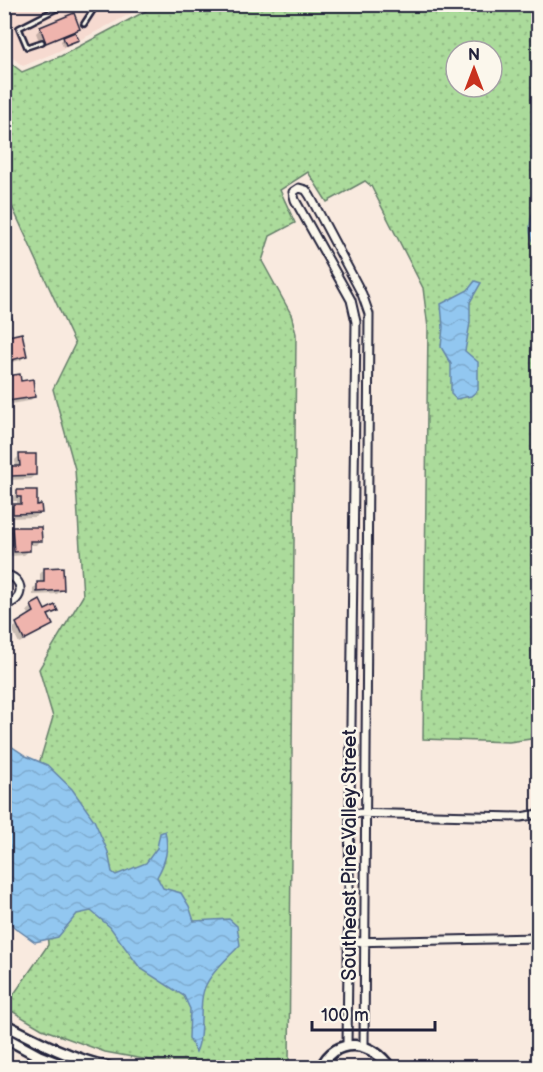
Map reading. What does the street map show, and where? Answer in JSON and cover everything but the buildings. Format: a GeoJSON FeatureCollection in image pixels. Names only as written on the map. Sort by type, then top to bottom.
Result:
{"type":"FeatureCollection","features":[{"type":"Feature","properties":{"kind":"street","name":"Southeast Pine Valley Street"},"geometry":{"type":"LineString","coordinates":[[347,1046],[356,322],[351,300],[295,200],[293,194],[295,189],[303,188],[310,196],[366,305],[369,322],[364,1046]]}},
{"type":"Feature","properties":{"kind":"street"},"geometry":{"type":"LineString","coordinates":[[356,367],[368,364]]}},
{"type":"Feature","properties":{"kind":"street"},"geometry":{"type":"LineString","coordinates":[[354,517],[367,516]]}},
{"type":"Feature","properties":{"kind":"street"},"geometry":{"type":"LineString","coordinates":[[4,575],[15,577],[21,590],[18,599],[4,604]]}},
{"type":"Feature","properties":{"kind":"street"},"geometry":{"type":"LineString","coordinates":[[352,663],[366,663]]}},
{"type":"Feature","properties":{"kind":"street"},"geometry":{"type":"LineString","coordinates":[[351,813],[521,817],[538,814]]}},
{"type":"Feature","properties":{"kind":"street"},"geometry":{"type":"LineString","coordinates":[[349,942],[538,938]]}},
{"type":"Feature","properties":{"kind":"street"},"geometry":{"type":"LineString","coordinates":[[4,1024],[45,1045],[112,1068]]}},
{"type":"Feature","properties":{"kind":"street"},"geometry":{"type":"LineString","coordinates":[[4,1037],[39,1056],[70,1068]]}},
{"type":"Feature","properties":{"kind":"street"},"geometry":{"type":"LineString","coordinates":[[321,1068],[330,1056],[347,1046],[364,1046],[374,1050],[390,1067]]}},
{"type":"Feature","properties":{"kind":"lane"},"geometry":{"type":"LineString","coordinates":[[42,42],[27,47],[19,28],[66,4]]}},
{"type":"Feature","properties":{"kind":"lane"},"geometry":{"type":"LineString","coordinates":[[84,24],[99,4],[108,6],[113,4]]}},
{"type":"Feature","properties":{"kind":"shaded area"},"geometry":{"type":"Polygon","coordinates":[[[4,5],[147,5],[59,51],[23,66],[5,52],[4,5]]]}},
{"type":"Feature","properties":{"kind":"green space"},"geometry":{"type":"Polygon","coordinates":[[[227,4],[538,5],[538,738],[509,742],[423,739],[428,328],[423,288],[371,186],[365,181],[327,202],[308,172],[280,190],[295,223],[270,236],[262,261],[291,314],[296,334],[289,1062],[154,1061],[105,1052],[42,1029],[5,1007],[48,945],[39,764],[53,717],[39,669],[83,596],[75,469],[53,389],[75,344],[5,191],[4,58],[22,72],[61,56],[157,5],[190,5],[219,11],[227,4]]]}},
{"type":"Feature","properties":{"kind":"water"},"geometry":{"type":"Polygon","coordinates":[[[538,202],[538,242],[535,244],[530,223],[538,202]]]}},
{"type":"Feature","properties":{"kind":"water"},"geometry":{"type":"Polygon","coordinates":[[[475,281],[481,283],[470,302],[470,323],[465,351],[478,362],[478,390],[471,396],[456,399],[451,394],[451,364],[441,347],[443,327],[441,304],[468,290],[475,281]]]}},
{"type":"Feature","properties":{"kind":"water"},"geometry":{"type":"Polygon","coordinates":[[[5,742],[26,756],[47,765],[72,789],[94,820],[108,852],[112,872],[116,875],[146,863],[157,848],[160,833],[165,831],[166,855],[157,877],[163,888],[181,893],[194,921],[229,919],[237,926],[240,945],[213,974],[203,992],[200,1036],[196,1052],[189,1038],[190,1009],[184,996],[140,968],[110,927],[91,911],[77,914],[58,937],[35,942],[14,927],[5,916],[5,742]]]}}]}
